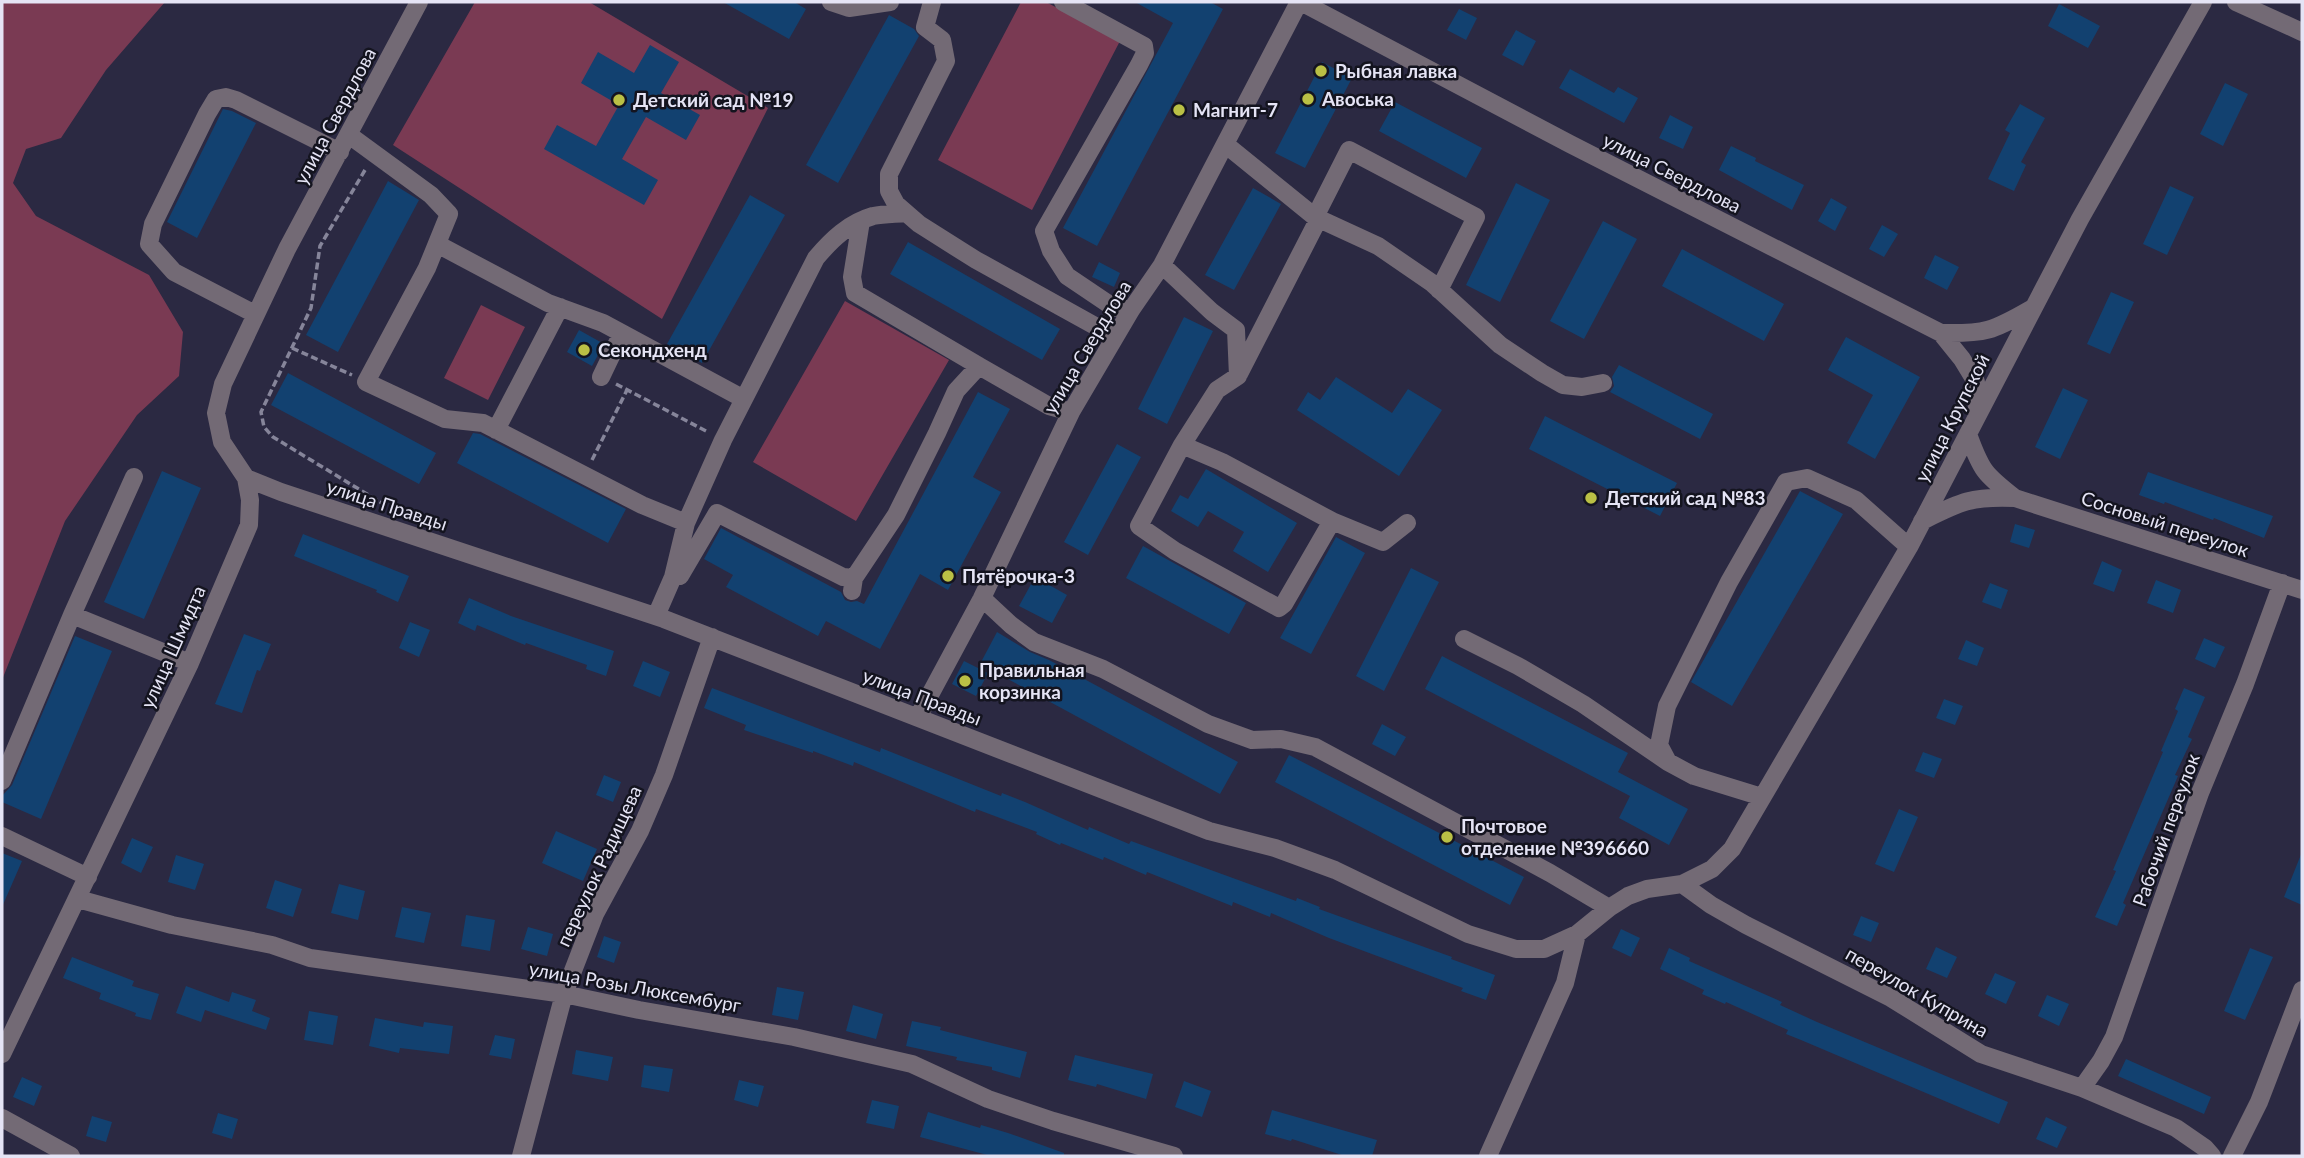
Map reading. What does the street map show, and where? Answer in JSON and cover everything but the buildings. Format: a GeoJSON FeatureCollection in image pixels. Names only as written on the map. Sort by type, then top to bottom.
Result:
{"type":"FeatureCollection","features":[{"type":"Feature","properties":{"kind":"street","name":"улица Свердлова"},"geometry":{"type":"LineString","coordinates":[[287,249],[419,2]]}},
{"type":"Feature","properties":{"kind":"street"},"geometry":{"type":"LineString","coordinates":[[831,2],[849,8],[890,2]]}},
{"type":"Feature","properties":{"kind":"street"},"geometry":{"type":"LineString","coordinates":[[932,2],[925,27],[942,40],[946,61],[889,174],[889,191],[896,204],[919,224],[976,260],[1115,337]]}},
{"type":"Feature","properties":{"kind":"street"},"geometry":{"type":"LineString","coordinates":[[1063,2],[1144,46],[1145,53],[1139,65],[1044,231],[1051,251],[1068,276],[1113,307],[1131,310]]}},
{"type":"Feature","properties":{"kind":"street","name":"улица Свердлова"},"geometry":{"type":"LineString","coordinates":[[918,717],[982,598],[1071,412],[1131,310],[1162,265],[1300,2],[1570,144],[1941,333],[1978,334],[2000,327],[2031,310]]}},
{"type":"Feature","properties":{"kind":"street"},"geometry":{"type":"LineString","coordinates":[[2236,2],[2302,32]]}},
{"type":"Feature","properties":{"kind":"street","name":"улица Крупской"},"geometry":{"type":"LineString","coordinates":[[1682,884],[1712,869],[1732,849],[1909,547],[2031,310],[2197,4]]}},
{"type":"Feature","properties":{"kind":"street"},"geometry":{"type":"LineString","coordinates":[[255,314],[174,272],[149,244],[153,224],[207,114],[216,99],[226,97],[340,152]]}},
{"type":"Feature","properties":{"kind":"street"},"geometry":{"type":"LineString","coordinates":[[349,135],[431,195],[449,214],[427,268],[366,382],[445,419],[483,423],[642,505],[686,523]]}},
{"type":"Feature","properties":{"kind":"street"},"geometry":{"type":"LineString","coordinates":[[1224,144],[1317,217],[1378,246],[1439,290],[1500,345],[1552,379],[1563,385],[1582,387],[1603,383]]}},
{"type":"Feature","properties":{"kind":"street"},"geometry":{"type":"LineString","coordinates":[[1332,521],[1284,604],[1279,608],[1175,551],[1139,526],[1182,445],[1217,390],[1238,376],[1349,150],[1476,217],[1439,290]]}},
{"type":"Feature","properties":{"kind":"street"},"geometry":{"type":"LineString","coordinates":[[660,617],[686,523],[743,398],[816,258],[835,236],[861,221],[876,216],[906,213]]}},
{"type":"Feature","properties":{"kind":"street"},"geometry":{"type":"LineString","coordinates":[[861,221],[852,277],[855,293],[1049,406],[1071,412]]}},
{"type":"Feature","properties":{"kind":"street"},"geometry":{"type":"LineString","coordinates":[[437,244],[560,307],[603,323],[743,398]]}},
{"type":"Feature","properties":{"kind":"street","name":"улица Шмидта"},"geometry":{"type":"LineString","coordinates":[[2,1054],[190,663],[248,525],[250,500],[246,478],[222,442],[216,413],[223,384],[287,249]]}},
{"type":"Feature","properties":{"kind":"street"},"geometry":{"type":"LineString","coordinates":[[1162,265],[1212,312],[1236,330],[1238,376]]}},
{"type":"Feature","properties":{"kind":"street"},"geometry":{"type":"LineString","coordinates":[[496,430],[560,307]]}},
{"type":"Feature","properties":{"kind":"street"},"geometry":{"type":"LineString","coordinates":[[601,377],[622,333]]}},
{"type":"Feature","properties":{"kind":"street"},"geometry":{"type":"LineString","coordinates":[[1941,333],[1976,382],[1977,414]]}},
{"type":"Feature","properties":{"kind":"street"},"geometry":{"type":"LineString","coordinates":[[660,617],[684,566],[717,513],[853,585],[896,515],[956,391],[979,366]]}},
{"type":"Feature","properties":{"kind":"street","name":"Сосновый переулок"},"geometry":{"type":"LineString","coordinates":[[1968,433],[1986,476],[2015,498]]}},
{"type":"Feature","properties":{"kind":"street"},"geometry":{"type":"LineString","coordinates":[[1182,445],[1222,462],[1332,521],[1383,542],[1407,523]]}},
{"type":"Feature","properties":{"kind":"street"},"geometry":{"type":"LineString","coordinates":[[2,781],[134,477]]}},
{"type":"Feature","properties":{"kind":"street","name":"улица Правды"},"geometry":{"type":"LineString","coordinates":[[246,478],[281,492],[660,617],[1209,831],[1275,848],[1335,870],[1468,934],[1516,950],[1544,949],[1577,934],[1628,896],[1647,889],[1682,884]]}},
{"type":"Feature","properties":{"kind":"street"},"geometry":{"type":"LineString","coordinates":[[1668,762],[1660,745],[1668,706],[1729,582],[1786,482],[1807,478],[1856,500],[1909,547]]}},
{"type":"Feature","properties":{"kind":"street"},"geometry":{"type":"LineString","coordinates":[[248,525],[265,500],[281,492]]}},
{"type":"Feature","properties":{"kind":"street","name":"Сосновый переулок"},"geometry":{"type":"LineString","coordinates":[[1922,521],[1961,501],[1987,497],[2015,498],[2302,590]]}},
{"type":"Feature","properties":{"kind":"street","name":"Рабочий переулок"},"geometry":{"type":"LineString","coordinates":[[2082,1088],[2101,1061],[2113,1037],[2200,793],[2250,673],[2282,583]]}},
{"type":"Feature","properties":{"kind":"street"},"geometry":{"type":"LineString","coordinates":[[982,598],[1034,642],[1103,669],[1208,724],[1252,740],[1281,739],[1315,747],[1550,873],[1609,908]]}},
{"type":"Feature","properties":{"kind":"street"},"geometry":{"type":"LineString","coordinates":[[72,615],[190,663]]}},
{"type":"Feature","properties":{"kind":"street","name":"переулок Радищева"},"geometry":{"type":"LineString","coordinates":[[521,1156],[564,994],[595,914],[640,831],[664,775],[712,637]]}},
{"type":"Feature","properties":{"kind":"street"},"geometry":{"type":"LineString","coordinates":[[1464,639],[1518,666],[1583,704],[1668,762],[1694,776],[1762,797]]}},
{"type":"Feature","properties":{"kind":"street"},"geometry":{"type":"LineString","coordinates":[[2,836],[88,877]]}},
{"type":"Feature","properties":{"kind":"street","name":"переулок Куприна"},"geometry":{"type":"LineString","coordinates":[[1682,884],[1746,925],[1891,998],[1981,1054],[2082,1088],[2176,1128],[2206,1148],[2212,1156]]}},
{"type":"Feature","properties":{"kind":"street","name":"улица Розы Люксембург"},"geometry":{"type":"LineString","coordinates":[[78,900],[172,925],[272,945],[310,958],[564,994],[794,1037],[912,1064],[988,1099],[1174,1156]]}},
{"type":"Feature","properties":{"kind":"street"},"geometry":{"type":"LineString","coordinates":[[1488,1156],[1565,983],[1577,934]]}},
{"type":"Feature","properties":{"kind":"street"},"geometry":{"type":"LineString","coordinates":[[2232,1156],[2259,1102],[2302,990]]}},
{"type":"Feature","properties":{"kind":"street"},"geometry":{"type":"LineString","coordinates":[[2,1118],[71,1156]]}},
{"type":"Feature","properties":{"kind":"path"},"geometry":{"type":"LineString","coordinates":[[375,153],[320,246],[311,308],[261,412],[264,427],[273,437],[390,509]]}},
{"type":"Feature","properties":{"kind":"path"},"geometry":{"type":"LineString","coordinates":[[292,348],[366,382]]}},
{"type":"Feature","properties":{"kind":"path"},"geometry":{"type":"LineString","coordinates":[[601,377],[723,440]]}},
{"type":"Feature","properties":{"kind":"path"},"geometry":{"type":"LineString","coordinates":[[584,475],[627,390]]}},
{"type":"Feature","properties":{"kind":"shaded area"},"geometry":{"type":"Polygon","coordinates":[[[2,2],[165,2],[106,70],[61,138],[26,149],[13,183],[36,216],[149,275],[183,332],[179,376],[137,415],[65,521],[2,680],[2,2]]]}},
{"type":"Feature","properties":{"kind":"shaded area"},"geometry":{"type":"Polygon","coordinates":[[[475,2],[589,2],[768,108],[662,319],[393,145],[475,2]]]}},
{"type":"Feature","properties":{"kind":"shaded area"},"geometry":{"type":"Polygon","coordinates":[[[1021,2],[1046,2],[1120,41],[1032,210],[938,160],[1021,2]]]}},
{"type":"Feature","properties":{"kind":"shaded area"},"geometry":{"type":"Polygon","coordinates":[[[845,301],[949,360],[856,521],[753,462],[845,301]]]}},
{"type":"Feature","properties":{"kind":"shaded area"},"geometry":{"type":"Polygon","coordinates":[[[481,305],[525,327],[488,400],[444,378],[481,305]]]}},
{"type":"Feature","properties":{"kind":"place","name":"Рыбная лавка"},"geometry":{"type":"Point","coordinates":[1321,71]}},
{"type":"Feature","properties":{"kind":"place","name":"Авоська"},"geometry":{"type":"Point","coordinates":[1308,99]}},
{"type":"Feature","properties":{"kind":"place","name":"Детский сад №19"},"geometry":{"type":"Point","coordinates":[619,100]}},
{"type":"Feature","properties":{"kind":"place","name":"Магнит-7"},"geometry":{"type":"Point","coordinates":[1179,110]}},
{"type":"Feature","properties":{"kind":"place","name":"Секондхенд"},"geometry":{"type":"Point","coordinates":[584,350]}},
{"type":"Feature","properties":{"kind":"place","name":"Детский сад №83"},"geometry":{"type":"Point","coordinates":[1591,498]}},
{"type":"Feature","properties":{"kind":"place","name":"Пятёрочка-3"},"geometry":{"type":"Point","coordinates":[948,576]}},
{"type":"Feature","properties":{"kind":"place","name":"Правильная корзинка"},"geometry":{"type":"Point","coordinates":[965,681]}},
{"type":"Feature","properties":{"kind":"place","name":"Почтовое отделение №396660"},"geometry":{"type":"Point","coordinates":[1447,837]}}]}
